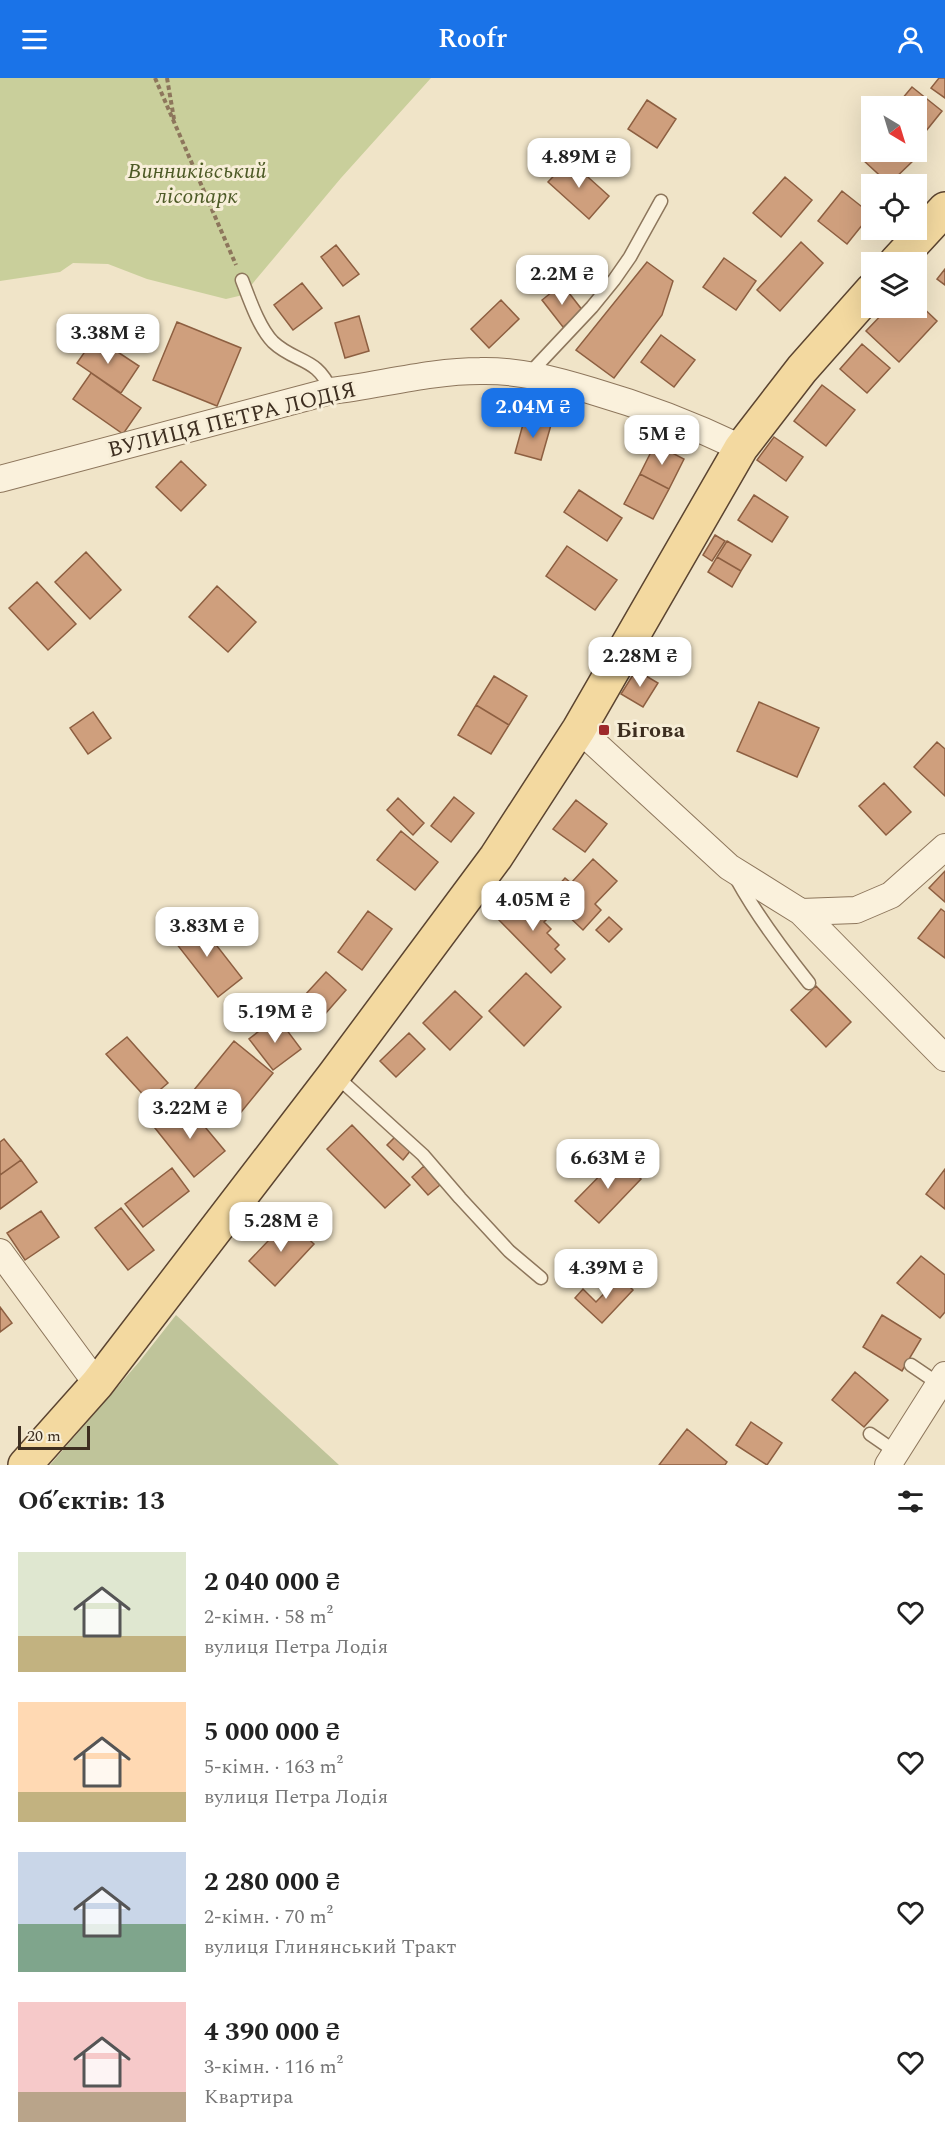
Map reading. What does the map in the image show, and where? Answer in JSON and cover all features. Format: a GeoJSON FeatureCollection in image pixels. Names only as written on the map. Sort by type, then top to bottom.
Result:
{"type":"FeatureCollection","features":[{"type":"Feature","properties":{"kind":"main road"},"geometry":{"type":"LineString","coordinates":[[905,252],[945,209]]}},
{"type":"Feature","properties":{"kind":"main road"},"geometry":{"type":"LineString","coordinates":[[25,1465],[97,1384],[334,1075],[496,857],[579,729],[741,448],[802,369],[861,302]]}},
{"type":"Feature","properties":{"kind":"street","name":"ВУЛИЦЯ ПЕТРА ЛОДІЯ"},"geometry":{"type":"LineString","coordinates":[[0,479],[331,391],[479,370],[556,380],[692,425],[741,448]]}},
{"type":"Feature","properties":{"kind":"street"},"geometry":{"type":"LineString","coordinates":[[579,729],[729,867],[801,912],[945,1058]]}},
{"type":"Feature","properties":{"kind":"street"},"geometry":{"type":"LineString","coordinates":[[801,912],[856,910],[891,895],[945,847]]}},
{"type":"Feature","properties":{"kind":"street"},"geometry":{"type":"LineString","coordinates":[[0,1252],[97,1384]]}},
{"type":"Feature","properties":{"kind":"street"},"geometry":{"type":"LineString","coordinates":[[892,1459],[942,1379]]}},
{"type":"Feature","properties":{"kind":"lane"},"geometry":{"type":"LineString","coordinates":[[528,375],[592,308],[614,280],[630,257],[661,201]]}},
{"type":"Feature","properties":{"kind":"lane"},"geometry":{"type":"LineString","coordinates":[[242,280],[252,305],[271,340],[322,372],[331,391]]}},
{"type":"Feature","properties":{"kind":"lane"},"geometry":{"type":"LineString","coordinates":[[729,867],[754,911],[809,982]]}},
{"type":"Feature","properties":{"kind":"lane"},"geometry":{"type":"LineString","coordinates":[[334,1075],[423,1155],[509,1251],[541,1278]]}},
{"type":"Feature","properties":{"kind":"lane"},"geometry":{"type":"LineString","coordinates":[[911,1365],[942,1379]]}},
{"type":"Feature","properties":{"kind":"lane"},"geometry":{"type":"LineString","coordinates":[[870,1434],[892,1459]]}},
{"type":"Feature","properties":{"kind":"path"},"geometry":{"type":"LineString","coordinates":[[155,78],[242,280]]}},
{"type":"Feature","properties":{"kind":"path"},"geometry":{"type":"LineString","coordinates":[[167,78],[175,125]]}},
{"type":"Feature","properties":{"kind":"green space","name":"Винниківський лісопарк"},"geometry":{"type":"Polygon","coordinates":[[[0,78],[431,78],[341,178],[243,295],[226,299],[147,279],[108,264],[73,263],[60,272],[0,281],[0,78]]]}},
{"type":"Feature","properties":{"kind":"green space"},"geometry":{"type":"Polygon","coordinates":[[[176,1315],[339,1465],[50,1465],[139,1362],[176,1315]]]}},
{"type":"Feature","properties":{"kind":"building"},"geometry":{"type":"Polygon","coordinates":[[[939,78],[945,78],[945,98],[931,88],[939,78]]]}},
{"type":"Feature","properties":{"kind":"building"},"geometry":{"type":"Polygon","coordinates":[[[912,87],[923,96],[904,96],[912,87]]]}},
{"type":"Feature","properties":{"kind":"building"},"geometry":{"type":"Polygon","coordinates":[[[927,99],[942,111],[927,130],[927,99]]]}},
{"type":"Feature","properties":{"kind":"building"},"geometry":{"type":"Polygon","coordinates":[[[647,100],[676,119],[657,148],[628,129],[647,100]]]}},
{"type":"Feature","properties":{"kind":"building"},"geometry":{"type":"Polygon","coordinates":[[[569,160],[609,196],[589,219],[548,182],[569,160]]]}},
{"type":"Feature","properties":{"kind":"building"},"geometry":{"type":"Polygon","coordinates":[[[865,162],[912,162],[899,174],[878,174],[865,162]]]}},
{"type":"Feature","properties":{"kind":"building"},"geometry":{"type":"Polygon","coordinates":[[[785,177],[812,200],[781,237],[753,213],[785,177]]]}},
{"type":"Feature","properties":{"kind":"building"},"geometry":{"type":"Polygon","coordinates":[[[842,191],[861,206],[861,226],[847,244],[818,221],[842,191]]]}},
{"type":"Feature","properties":{"kind":"building"},"geometry":{"type":"Polygon","coordinates":[[[801,242],[823,263],[780,311],[757,290],[801,242]]]}},
{"type":"Feature","properties":{"kind":"building"},"geometry":{"type":"Polygon","coordinates":[[[336,245],[359,274],[343,286],[321,257],[336,245]]]}},
{"type":"Feature","properties":{"kind":"building"},"geometry":{"type":"Polygon","coordinates":[[[724,258],[756,281],[736,310],[703,287],[724,258]]]}},
{"type":"Feature","properties":{"kind":"building"},"geometry":{"type":"Polygon","coordinates":[[[647,262],[673,281],[662,315],[614,378],[576,350],[647,262]]]}},
{"type":"Feature","properties":{"kind":"building"},"geometry":{"type":"Polygon","coordinates":[[[945,269],[945,285],[937,279],[945,269]]]}},
{"type":"Feature","properties":{"kind":"building"},"geometry":{"type":"Polygon","coordinates":[[[302,283],[322,308],[293,330],[274,305],[302,283]]]}},
{"type":"Feature","properties":{"kind":"building"},"geometry":{"type":"Polygon","coordinates":[[[562,284],[583,311],[563,327],[542,300],[562,284]]]}},
{"type":"Feature","properties":{"kind":"building"},"geometry":{"type":"Polygon","coordinates":[[[501,300],[519,319],[489,348],[471,329],[501,300]]]}},
{"type":"Feature","properties":{"kind":"building"},"geometry":{"type":"Polygon","coordinates":[[[927,311],[937,321],[899,362],[866,331],[878,318],[927,318],[927,311]]]}},
{"type":"Feature","properties":{"kind":"building"},"geometry":{"type":"Polygon","coordinates":[[[359,316],[369,351],[345,358],[335,323],[359,316]]]}},
{"type":"Feature","properties":{"kind":"building"},"geometry":{"type":"Polygon","coordinates":[[[177,322],[241,348],[217,406],[153,380],[177,322]]]}},
{"type":"Feature","properties":{"kind":"building"},"geometry":{"type":"Polygon","coordinates":[[[661,335],[695,360],[674,387],[641,362],[661,335]]]}},
{"type":"Feature","properties":{"kind":"building"},"geometry":{"type":"Polygon","coordinates":[[[95,337],[139,366],[121,393],[77,363],[95,337]]]}},
{"type":"Feature","properties":{"kind":"building"},"geometry":{"type":"Polygon","coordinates":[[[862,344],[890,368],[867,393],[840,369],[862,344]]]}},
{"type":"Feature","properties":{"kind":"building"},"geometry":{"type":"Polygon","coordinates":[[[91,373],[141,408],[123,434],[73,399],[91,373]]]}},
{"type":"Feature","properties":{"kind":"building"},"geometry":{"type":"Polygon","coordinates":[[[822,385],[855,410],[826,446],[794,421],[822,385]]]}},
{"type":"Feature","properties":{"kind":"building"},"geometry":{"type":"Polygon","coordinates":[[[525,417],[551,425],[541,460],[515,453],[525,417]]]}},
{"type":"Feature","properties":{"kind":"building"},"geometry":{"type":"Polygon","coordinates":[[[774,437],[803,457],[786,481],[757,460],[774,437]]]}},
{"type":"Feature","properties":{"kind":"building"},"geometry":{"type":"Polygon","coordinates":[[[655,444],[684,459],[669,489],[640,474],[655,444]]]}},
{"type":"Feature","properties":{"kind":"building"},"geometry":{"type":"Polygon","coordinates":[[[181,461],[206,485],[181,511],[156,487],[181,461]]]}},
{"type":"Feature","properties":{"kind":"building"},"geometry":{"type":"Polygon","coordinates":[[[640,474],[669,489],[653,519],[624,504],[640,474]]]}},
{"type":"Feature","properties":{"kind":"building"},"geometry":{"type":"Polygon","coordinates":[[[579,490],[622,518],[607,541],[564,512],[579,490]]]}},
{"type":"Feature","properties":{"kind":"building"},"geometry":{"type":"Polygon","coordinates":[[[754,495],[788,517],[772,542],[738,520],[754,495]]]}},
{"type":"Feature","properties":{"kind":"building"},"geometry":{"type":"Polygon","coordinates":[[[715,535],[725,541],[712,561],[703,555],[715,535]]]}},
{"type":"Feature","properties":{"kind":"building"},"geometry":{"type":"Polygon","coordinates":[[[727,541],[751,555],[741,571],[717,557],[727,541]]]}},
{"type":"Feature","properties":{"kind":"building"},"geometry":{"type":"Polygon","coordinates":[[[567,546],[617,580],[595,610],[546,576],[567,546]]]}},
{"type":"Feature","properties":{"kind":"building"},"geometry":{"type":"Polygon","coordinates":[[[86,552],[121,590],[90,619],[55,582],[86,552]]]}},
{"type":"Feature","properties":{"kind":"building"},"geometry":{"type":"Polygon","coordinates":[[[717,557],[741,571],[732,587],[708,572],[717,557]]]}},
{"type":"Feature","properties":{"kind":"building"},"geometry":{"type":"Polygon","coordinates":[[[37,582],[76,624],[48,650],[9,608],[37,582]]]}},
{"type":"Feature","properties":{"kind":"building"},"geometry":{"type":"Polygon","coordinates":[[[217,586],[256,622],[228,652],[189,617],[217,586]]]}},
{"type":"Feature","properties":{"kind":"building"},"geometry":{"type":"Polygon","coordinates":[[[636,670],[658,683],[643,707],[621,694],[636,670]]]}},
{"type":"Feature","properties":{"kind":"building"},"geometry":{"type":"Polygon","coordinates":[[[494,676],[527,696],[509,725],[476,705],[494,676]]]}},
{"type":"Feature","properties":{"kind":"building"},"geometry":{"type":"Polygon","coordinates":[[[759,702],[819,728],[797,777],[737,751],[759,702]]]}},
{"type":"Feature","properties":{"kind":"building"},"geometry":{"type":"Polygon","coordinates":[[[476,705],[509,725],[491,754],[458,735],[476,705]]]}},
{"type":"Feature","properties":{"kind":"building"},"geometry":{"type":"Polygon","coordinates":[[[93,712],[111,738],[88,754],[70,728],[93,712]]]}},
{"type":"Feature","properties":{"kind":"building"},"geometry":{"type":"Polygon","coordinates":[[[937,742],[945,749],[945,796],[914,767],[937,742]]]}},
{"type":"Feature","properties":{"kind":"building"},"geometry":{"type":"Polygon","coordinates":[[[884,783],[911,812],[886,835],[859,806],[884,783]]]}},
{"type":"Feature","properties":{"kind":"building"},"geometry":{"type":"Polygon","coordinates":[[[454,797],[474,813],[451,842],[431,826],[454,797]]]}},
{"type":"Feature","properties":{"kind":"building"},"geometry":{"type":"Polygon","coordinates":[[[398,798],[424,823],[413,835],[387,810],[398,798]]]}},
{"type":"Feature","properties":{"kind":"building"},"geometry":{"type":"Polygon","coordinates":[[[576,800],[607,824],[585,852],[553,829],[576,800]]]}},
{"type":"Feature","properties":{"kind":"building"},"geometry":{"type":"Polygon","coordinates":[[[401,831],[438,862],[415,890],[377,860],[401,831]]]}},
{"type":"Feature","properties":{"kind":"building"},"geometry":{"type":"Polygon","coordinates":[[[593,859],[617,881],[595,904],[601,910],[583,930],[548,897],[565,878],[571,883],[593,859]]]}},
{"type":"Feature","properties":{"kind":"building"},"geometry":{"type":"Polygon","coordinates":[[[945,871],[945,902],[929,888],[945,871]]]}},
{"type":"Feature","properties":{"kind":"building"},"geometry":{"type":"Polygon","coordinates":[[[526,894],[549,917],[544,922],[551,929],[547,933],[559,945],[555,949],[565,959],[551,973],[499,920],[526,894]]]}},
{"type":"Feature","properties":{"kind":"building"},"geometry":{"type":"Polygon","coordinates":[[[941,909],[945,912],[945,958],[918,938],[941,909]]]}},
{"type":"Feature","properties":{"kind":"building"},"geometry":{"type":"Polygon","coordinates":[[[368,911],[392,929],[362,970],[338,952],[368,911]]]}},
{"type":"Feature","properties":{"kind":"building"},"geometry":{"type":"Polygon","coordinates":[[[609,917],[622,929],[609,942],[596,930],[609,917]]]}},
{"type":"Feature","properties":{"kind":"building"},"geometry":{"type":"Polygon","coordinates":[[[196,919],[242,978],[218,997],[172,938],[196,919]]]}},
{"type":"Feature","properties":{"kind":"building"},"geometry":{"type":"Polygon","coordinates":[[[326,972],[346,990],[326,1013],[305,995],[326,972]]]}},
{"type":"Feature","properties":{"kind":"building"},"geometry":{"type":"Polygon","coordinates":[[[526,973],[561,1007],[524,1046],[489,1011],[526,973]]]}},
{"type":"Feature","properties":{"kind":"building"},"geometry":{"type":"Polygon","coordinates":[[[816,986],[851,1022],[826,1047],[791,1010],[816,986]]]}},
{"type":"Feature","properties":{"kind":"building"},"geometry":{"type":"Polygon","coordinates":[[[455,991],[482,1017],[450,1050],[423,1023],[455,991]]]}},
{"type":"Feature","properties":{"kind":"building"},"geometry":{"type":"Polygon","coordinates":[[[277,1017],[301,1049],[273,1070],[249,1039],[277,1017]]]}},
{"type":"Feature","properties":{"kind":"building"},"geometry":{"type":"Polygon","coordinates":[[[409,1033],[425,1049],[396,1077],[380,1061],[409,1033]]]}},
{"type":"Feature","properties":{"kind":"building"},"geometry":{"type":"Polygon","coordinates":[[[127,1037],[168,1083],[148,1100],[106,1054],[127,1037]]]}},
{"type":"Feature","properties":{"kind":"building"},"geometry":{"type":"Polygon","coordinates":[[[234,1041],[273,1073],[233,1122],[194,1090],[234,1041]]]}},
{"type":"Feature","properties":{"kind":"building"},"geometry":{"type":"Polygon","coordinates":[[[185,1103],[225,1151],[194,1177],[155,1128],[185,1103]]]}},
{"type":"Feature","properties":{"kind":"building"},"geometry":{"type":"Polygon","coordinates":[[[352,1125],[410,1185],[385,1208],[327,1149],[352,1125]]]}},
{"type":"Feature","properties":{"kind":"building"},"geometry":{"type":"Polygon","coordinates":[[[396,1136],[411,1150],[403,1160],[387,1145],[396,1136]]]}},
{"type":"Feature","properties":{"kind":"building"},"geometry":{"type":"Polygon","coordinates":[[[4,1139],[21,1160],[0,1175],[0,1142],[4,1139]]]}},
{"type":"Feature","properties":{"kind":"building"},"geometry":{"type":"Polygon","coordinates":[[[618,1157],[641,1179],[599,1223],[575,1201],[618,1157]]]}},
{"type":"Feature","properties":{"kind":"building"},"geometry":{"type":"Polygon","coordinates":[[[21,1160],[37,1182],[0,1209],[0,1175],[21,1160]]]}},
{"type":"Feature","properties":{"kind":"building"},"geometry":{"type":"Polygon","coordinates":[[[424,1166],[440,1185],[428,1195],[412,1177],[424,1166]]]}},
{"type":"Feature","properties":{"kind":"building"},"geometry":{"type":"Polygon","coordinates":[[[172,1168],[189,1191],[143,1227],[125,1204],[172,1168]]]}},
{"type":"Feature","properties":{"kind":"building"},"geometry":{"type":"Polygon","coordinates":[[[945,1169],[945,1209],[926,1194],[945,1169]]]}},
{"type":"Feature","properties":{"kind":"building"},"geometry":{"type":"Polygon","coordinates":[[[121,1208],[154,1250],[128,1270],[95,1228],[121,1208]]]}},
{"type":"Feature","properties":{"kind":"building"},"geometry":{"type":"Polygon","coordinates":[[[41,1211],[59,1237],[25,1260],[7,1233],[41,1211]]]}},
{"type":"Feature","properties":{"kind":"building"},"geometry":{"type":"Polygon","coordinates":[[[288,1220],[314,1244],[275,1286],[249,1261],[288,1220]]]}},
{"type":"Feature","properties":{"kind":"building"},"geometry":{"type":"Polygon","coordinates":[[[921,1256],[945,1275],[945,1312],[940,1318],[897,1283],[921,1256]]]}},
{"type":"Feature","properties":{"kind":"building"},"geometry":{"type":"Polygon","coordinates":[[[620,1277],[633,1290],[602,1323],[575,1298],[583,1289],[596,1302],[620,1277]]]}},
{"type":"Feature","properties":{"kind":"building"},"geometry":{"type":"Polygon","coordinates":[[[0,1307],[12,1323],[0,1332],[0,1307]]]}},
{"type":"Feature","properties":{"kind":"building"},"geometry":{"type":"Polygon","coordinates":[[[882,1315],[921,1339],[902,1371],[863,1347],[882,1315]]]}},
{"type":"Feature","properties":{"kind":"building"},"geometry":{"type":"Polygon","coordinates":[[[855,1372],[888,1400],[864,1427],[832,1400],[855,1372]]]}},
{"type":"Feature","properties":{"kind":"building"},"geometry":{"type":"Polygon","coordinates":[[[751,1422],[782,1443],[767,1465],[736,1445],[751,1422]]]}},
{"type":"Feature","properties":{"kind":"building"},"geometry":{"type":"Polygon","coordinates":[[[687,1429],[727,1462],[725,1465],[659,1465],[687,1429]]]}},
{"type":"Feature","properties":{"kind":"place","name":"Бігова"},"geometry":{"type":"Point","coordinates":[604,730]}}]}
